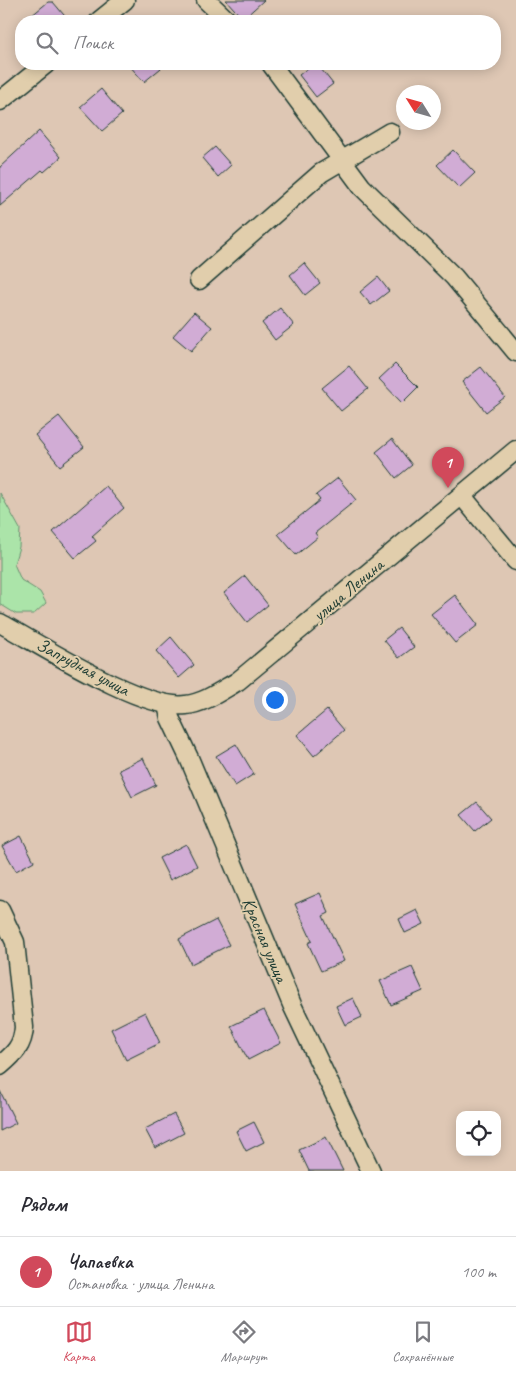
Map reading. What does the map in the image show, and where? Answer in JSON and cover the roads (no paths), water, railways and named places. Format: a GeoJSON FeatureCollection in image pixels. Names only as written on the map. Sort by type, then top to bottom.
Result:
{"type":"FeatureCollection","features":[{"type":"Feature","properties":{"kind":"street"},"geometry":{"type":"LineString","coordinates":[[106,15],[125,0]]}},
{"type":"Feature","properties":{"kind":"street"},"geometry":{"type":"LineString","coordinates":[[206,0],[222,15]]}},
{"type":"Feature","properties":{"kind":"street"},"geometry":{"type":"LineString","coordinates":[[0,102],[39,70]]}},
{"type":"Feature","properties":{"kind":"street"},"geometry":{"type":"LineString","coordinates":[[275,70],[341,162],[362,187],[454,278],[516,352]]}},
{"type":"Feature","properties":{"kind":"street"},"geometry":{"type":"LineString","coordinates":[[199,280],[320,173],[390,132]]}},
{"type":"Feature","properties":{"kind":"street","name":"улица Ленина"},"geometry":{"type":"LineString","coordinates":[[167,705],[187,705],[210,697],[238,681],[516,450]]}},
{"type":"Feature","properties":{"kind":"street"},"geometry":{"type":"LineString","coordinates":[[462,496],[516,561]]}},
{"type":"Feature","properties":{"kind":"street","name":"Запрудная улица"},"geometry":{"type":"LineString","coordinates":[[2,628],[116,686],[167,705]]}},
{"type":"Feature","properties":{"kind":"street","name":"Красная улица"},"geometry":{"type":"LineString","coordinates":[[167,705],[170,718],[189,758],[293,1007],[371,1171]]}},
{"type":"Feature","properties":{"kind":"street"},"geometry":{"type":"LineString","coordinates":[[0,910],[15,942],[24,1027],[23,1039],[17,1052],[0,1066]]}},
{"type":"Feature","properties":{"kind":"place","name":"Чапаевка"},"geometry":{"type":"Point","coordinates":[448,488]}}]}
